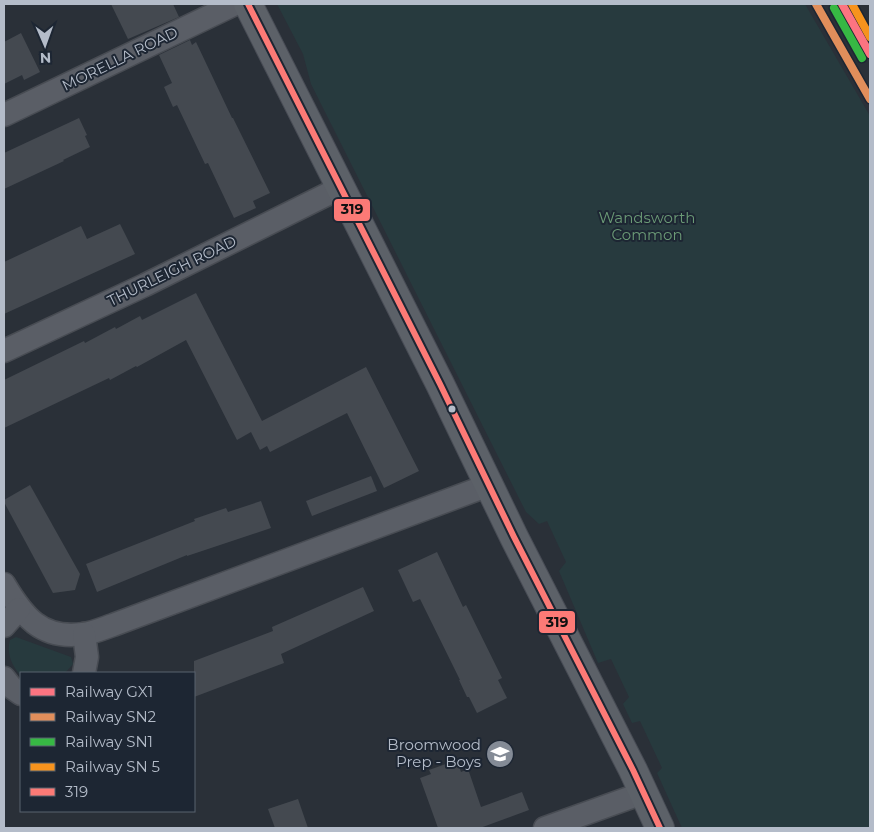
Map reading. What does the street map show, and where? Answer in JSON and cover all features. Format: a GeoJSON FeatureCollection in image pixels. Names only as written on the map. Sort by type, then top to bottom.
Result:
{"type":"FeatureCollection","features":[{"type":"Feature","properties":{"kind":"main road"},"geometry":{"type":"LineString","coordinates":[[248,4],[660,828]]}},
{"type":"Feature","properties":{"kind":"street","name":"MORELLA ROAD"},"geometry":{"type":"LineString","coordinates":[[4,115],[235,4]]}},
{"type":"Feature","properties":{"kind":"street","name":"THURLEIGH ROAD"},"geometry":{"type":"LineString","coordinates":[[4,351],[145,285],[340,188]]}},
{"type":"Feature","properties":{"kind":"street"},"geometry":{"type":"LineString","coordinates":[[4,584],[19,609],[36,626],[60,634],[84,634],[113,625],[489,485]]}},
{"type":"Feature","properties":{"kind":"street"},"geometry":{"type":"LineString","coordinates":[[4,626],[19,609]]}},
{"type":"Feature","properties":{"kind":"street"},"geometry":{"type":"LineString","coordinates":[[84,634],[87,657],[84,672]]}},
{"type":"Feature","properties":{"kind":"street"},"geometry":{"type":"LineString","coordinates":[[4,678],[11,687],[20,693]]}},
{"type":"Feature","properties":{"kind":"street"},"geometry":{"type":"LineString","coordinates":[[545,828],[644,793]]}},
{"type":"Feature","properties":{"kind":"green space","name":"Wandsworth Common"},"geometry":{"type":"Polygon","coordinates":[[[277,4],[805,4],[870,116],[870,828],[682,828],[657,773],[662,768],[640,721],[632,723],[623,704],[629,697],[611,659],[598,663],[559,571],[566,562],[547,521],[539,524],[526,512],[311,84],[303,54],[277,4]]]}},
{"type":"Feature","properties":{"kind":"green space"},"geometry":{"type":"Polygon","coordinates":[[[16,637],[71,657],[73,664],[66,672],[20,672],[20,675],[9,654],[10,640],[16,637]]]}},
{"type":"Feature","properties":{"kind":"building"},"geometry":{"type":"Polygon","coordinates":[[[111,4],[173,4],[179,17],[128,39],[111,4]]]}},
{"type":"Feature","properties":{"kind":"building"},"geometry":{"type":"Polygon","coordinates":[[[21,33],[40,72],[24,80],[22,75],[4,84],[4,42],[21,33]]]}},
{"type":"Feature","properties":{"kind":"building"},"geometry":{"type":"Polygon","coordinates":[[[190,40],[192,45],[196,42],[270,193],[253,201],[256,208],[234,218],[208,163],[205,164],[177,105],[173,107],[164,87],[172,83],[159,55],[190,40]]]}},
{"type":"Feature","properties":{"kind":"building"},"geometry":{"type":"Polygon","coordinates":[[[79,118],[90,147],[4,189],[4,153],[79,118]]]}},
{"type":"Feature","properties":{"kind":"building"},"geometry":{"type":"Polygon","coordinates":[[[120,224],[135,254],[4,314],[4,262],[81,226],[87,239],[120,224]]]}},
{"type":"Feature","properties":{"kind":"building"},"geometry":{"type":"Polygon","coordinates":[[[196,293],[262,421],[366,367],[419,471],[384,488],[347,413],[270,452],[267,446],[260,450],[251,432],[237,440],[186,340],[137,367],[110,380],[109,378],[4,428],[4,380],[84,341],[85,343],[140,316],[142,320],[196,293]]]}},
{"type":"Feature","properties":{"kind":"building"},"geometry":{"type":"Polygon","coordinates":[[[371,476],[377,491],[312,516],[306,501],[371,476]]]}},
{"type":"Feature","properties":{"kind":"building"},"geometry":{"type":"Polygon","coordinates":[[[30,485],[80,574],[75,590],[53,593],[4,502],[4,500],[30,485]]]}},
{"type":"Feature","properties":{"kind":"building"},"geometry":{"type":"Polygon","coordinates":[[[261,501],[271,528],[187,555],[97,592],[86,564],[195,521],[194,519],[226,508],[228,512],[261,501]]]}},
{"type":"Feature","properties":{"kind":"building"},"geometry":{"type":"Polygon","coordinates":[[[437,552],[463,607],[466,605],[502,678],[498,680],[507,698],[477,713],[469,697],[467,697],[420,599],[413,602],[398,570],[437,552]]]}},
{"type":"Feature","properties":{"kind":"building"},"geometry":{"type":"Polygon","coordinates":[[[363,587],[374,611],[281,654],[284,663],[195,697],[194,661],[273,631],[272,627],[363,587]]]}},
{"type":"Feature","properties":{"kind":"building"},"geometry":{"type":"Polygon","coordinates":[[[457,760],[461,772],[468,769],[481,807],[522,792],[529,810],[480,828],[438,828],[420,778],[431,774],[429,770],[457,760]]]}},
{"type":"Feature","properties":{"kind":"building"},"geometry":{"type":"Polygon","coordinates":[[[298,799],[308,828],[275,828],[268,809],[298,799]]]}},
{"type":"Feature","properties":{"kind":"rail line","name":"SN2"},"geometry":{"type":"LineString","coordinates":[[816,4],[870,99]]}},
{"type":"Feature","properties":{"kind":"rail line","name":"GX1"},"geometry":{"type":"LineString","coordinates":[[842,4],[870,54]]}},
{"type":"Feature","properties":{"kind":"rail line","name":"SN1"},"geometry":{"type":"LineString","coordinates":[[834,8],[862,58]]}},
{"type":"Feature","properties":{"kind":"transit line","name":"319"},"geometry":{"type":"LineString","coordinates":[[248,4],[440,384],[514,537],[633,770],[660,828]]}},
{"type":"Feature","properties":{"kind":"transit line"},"geometry":{"type":"LineString","coordinates":[[852,4],[870,37]]}},
{"type":"Feature","properties":{"kind":"place","name":"Broomwood Prep - Boys"},"geometry":{"type":"Point","coordinates":[500,754]}}]}
